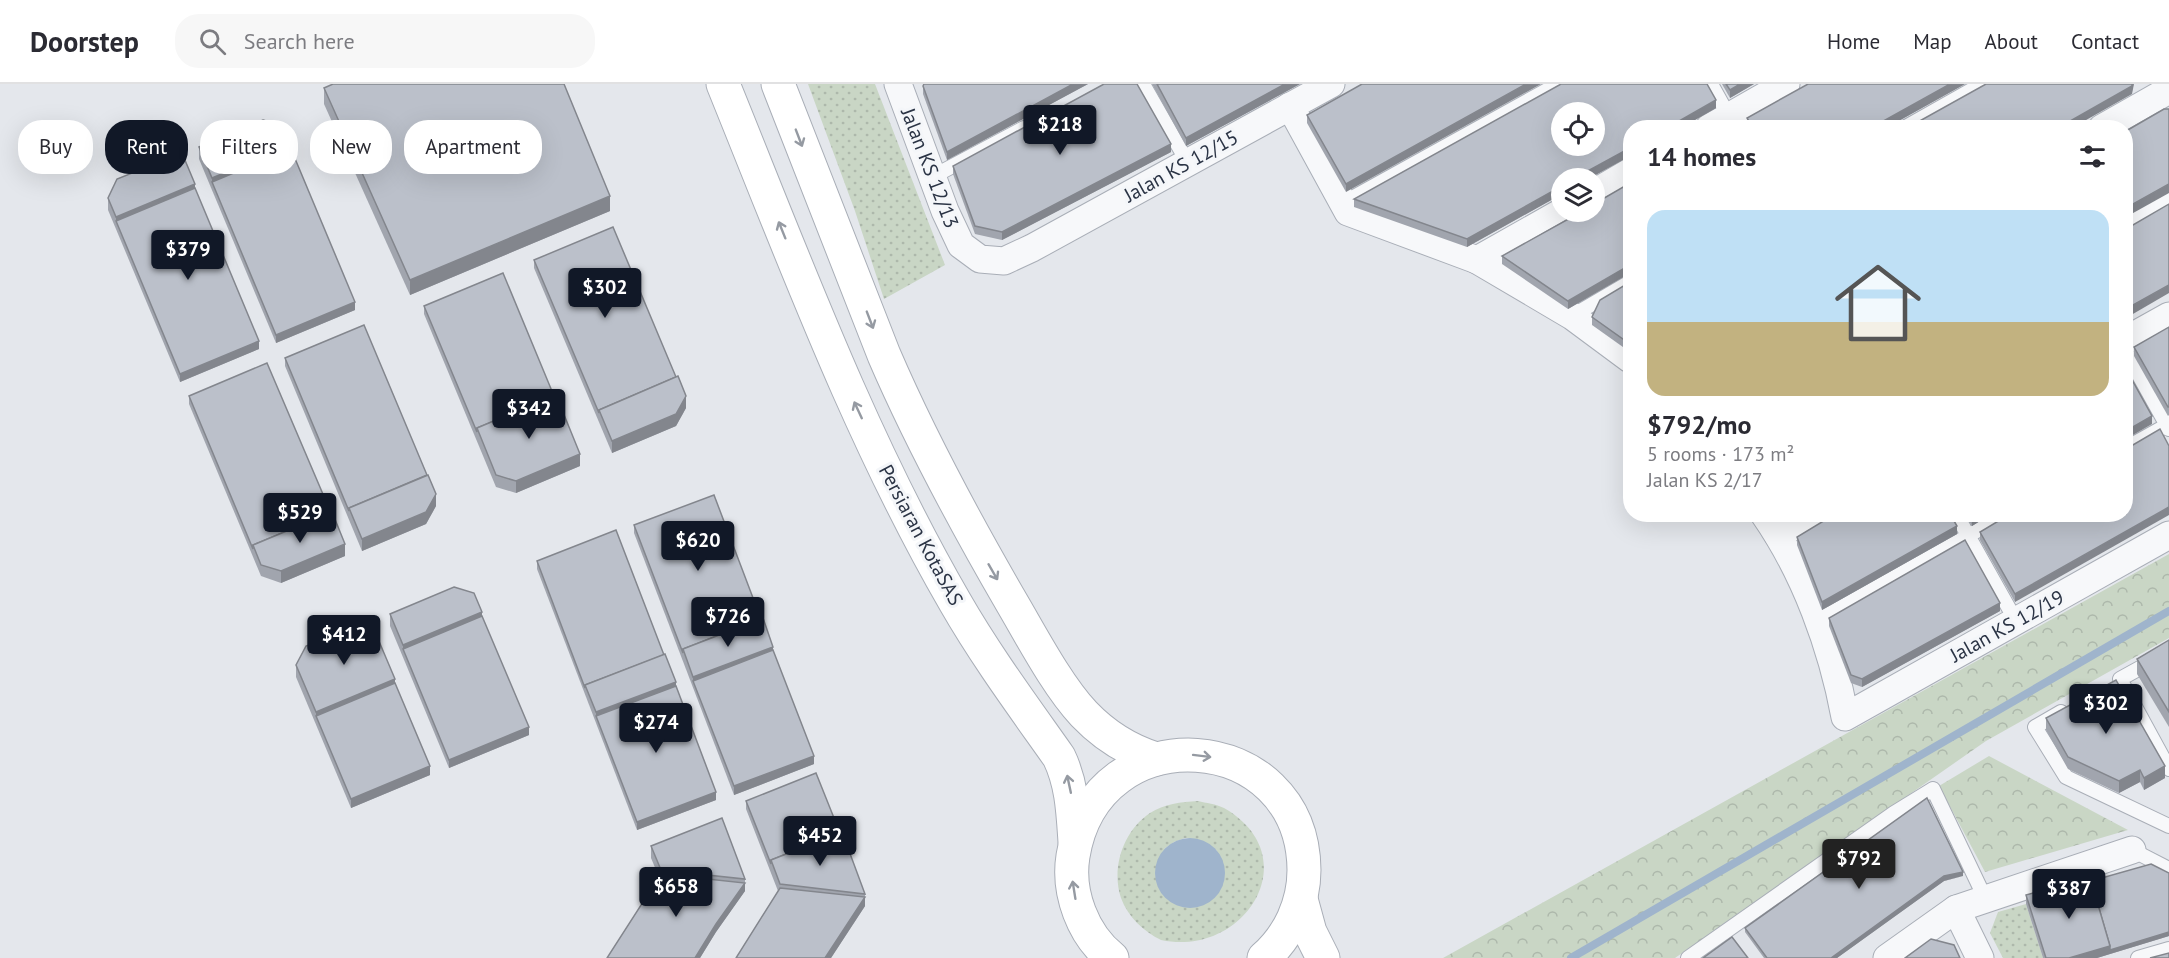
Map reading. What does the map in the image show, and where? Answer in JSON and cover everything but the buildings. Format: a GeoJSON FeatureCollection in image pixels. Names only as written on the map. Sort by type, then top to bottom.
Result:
{"type":"FeatureCollection","features":[{"type":"Feature","properties":{"kind":"main road","name":"Persiaran KotaSAS"},"geometry":{"type":"LineString","coordinates":[[723,84],[843,380],[897,492],[955,601],[987,653],[1066,770],[1073,803],[1075,842],[1072,883],[1076,903],[1094,939],[1112,958]]}},
{"type":"Feature","properties":{"kind":"main road","name":"Persiaran KotaSAS"},"geometry":{"type":"LineString","coordinates":[[778,84],[902,398],[964,521],[1037,646],[1083,712],[1112,739],[1127,748],[1156,759]]}},
{"type":"Feature","properties":{"kind":"main road","name":"Persiaran KotaSAS"},"geometry":{"type":"LineString","coordinates":[[1075,842],[1082,823],[1104,790],[1120,776],[1137,766],[1176,755],[1196,755],[1236,764],[1254,774],[1283,802],[1300,838],[1304,859],[1301,899],[1294,918],[1284,935],[1264,958]]}},
{"type":"Feature","properties":{"kind":"main road","name":"Persiaran KotaSAS"},"geometry":{"type":"LineString","coordinates":[[1301,899],[1310,932],[1323,958]]}},
{"type":"Feature","properties":{"kind":"street","name":"Jalan KS 12/13"},"geometry":{"type":"LineString","coordinates":[[898,84],[932,177],[961,245],[980,259],[1004,261],[1032,248]]}},
{"type":"Feature","properties":{"kind":"street","name":"Jalan KS 12/15"},"geometry":{"type":"LineString","coordinates":[[1032,248],[1331,84]]}},
{"type":"Feature","properties":{"kind":"street"},"geometry":{"type":"LineString","coordinates":[[1730,120],[1786,84]]}},
{"type":"Feature","properties":{"kind":"street"},"geometry":{"type":"LineString","coordinates":[[2117,120],[2169,90]]}},
{"type":"Feature","properties":{"kind":"street"},"geometry":{"type":"LineString","coordinates":[[1290,106],[1348,212],[1477,260],[1572,316],[1623,354]]}},
{"type":"Feature","properties":{"kind":"street"},"geometry":{"type":"LineString","coordinates":[[1605,187],[1623,176]]}},
{"type":"Feature","properties":{"kind":"street"},"geometry":{"type":"LineString","coordinates":[[1477,260],[1551,218]]}},
{"type":"Feature","properties":{"kind":"street"},"geometry":{"type":"LineString","coordinates":[[2133,336],[2169,316]]}},
{"type":"Feature","properties":{"kind":"street"},"geometry":{"type":"LineString","coordinates":[[1771,525],[1818,620]]}},
{"type":"Feature","properties":{"kind":"street","name":"Jalan KS 12/19"},"geometry":{"type":"LineString","coordinates":[[1818,620],[1839,682],[1845,717],[2169,535]]}},
{"type":"Feature","properties":{"kind":"street"},"geometry":{"type":"LineString","coordinates":[[1887,958],[1956,909],[2132,850]]}},
{"type":"Feature","properties":{"kind":"street"},"geometry":{"type":"LineString","coordinates":[[1956,909],[1980,958]]}},
{"type":"Feature","properties":{"kind":"street"},"geometry":{"type":"LineString","coordinates":[[1083,921],[1085,958]]}},
{"type":"Feature","properties":{"kind":"lane"},"geometry":{"type":"LineString","coordinates":[[1143,84],[1188,163]]}},
{"type":"Feature","properties":{"kind":"lane"},"geometry":{"type":"LineString","coordinates":[[1342,203],[1558,84]]}},
{"type":"Feature","properties":{"kind":"lane"},"geometry":{"type":"LineString","coordinates":[[1711,84],[1723,120]]}},
{"type":"Feature","properties":{"kind":"lane"},"geometry":{"type":"LineString","coordinates":[[1918,120],[1982,84]]}},
{"type":"Feature","properties":{"kind":"lane"},"geometry":{"type":"LineString","coordinates":[[932,177],[1034,122]]}},
{"type":"Feature","properties":{"kind":"lane"},"geometry":{"type":"LineString","coordinates":[[2133,220],[2169,199]]}},
{"type":"Feature","properties":{"kind":"lane"},"geometry":{"type":"LineString","coordinates":[[1572,316],[1623,286]]}},
{"type":"Feature","properties":{"kind":"lane"},"geometry":{"type":"LineString","coordinates":[[2133,364],[2168,426],[2133,444]]}},
{"type":"Feature","properties":{"kind":"lane"},"geometry":{"type":"LineString","coordinates":[[1960,522],[2016,621]]}},
{"type":"Feature","properties":{"kind":"lane"},"geometry":{"type":"LineString","coordinates":[[1818,620],[1993,522]]}},
{"type":"Feature","properties":{"kind":"lane"},"geometry":{"type":"LineString","coordinates":[[2169,652],[2116,682],[2169,769]]}},
{"type":"Feature","properties":{"kind":"lane"},"geometry":{"type":"LineString","coordinates":[[2073,706],[2035,727],[2066,777],[2169,826]]}},
{"type":"Feature","properties":{"kind":"lane"},"geometry":{"type":"LineString","coordinates":[[1688,958],[1894,813],[1933,789],[1985,898]]}},
{"type":"Feature","properties":{"kind":"lane"},"geometry":{"type":"LineString","coordinates":[[2132,850],[2169,869]]}},
{"type":"Feature","properties":{"kind":"lane"},"geometry":{"type":"LineString","coordinates":[[2138,958],[2169,949]]}},
{"type":"Feature","properties":{"kind":"green space"},"geometry":{"type":"Polygon","coordinates":[[[808,84],[875,84],[945,265],[884,299],[855,211],[808,84]]]}},
{"type":"Feature","properties":{"kind":"green space"},"geometry":{"type":"Polygon","coordinates":[[[2169,554],[2169,638],[1986,741],[1675,958],[1443,958],[2169,554]]]}},
{"type":"Feature","properties":{"kind":"green space"},"geometry":{"type":"Polygon","coordinates":[[[1989,756],[2128,830],[1985,872],[1939,786],[1989,756]]]}},
{"type":"Feature","properties":{"kind":"green space"},"geometry":{"type":"Polygon","coordinates":[[[1198,801],[1224,808],[1249,828],[1262,852],[1263,876],[1256,899],[1240,919],[1218,934],[1191,942],[1161,940],[1137,923],[1124,905],[1118,886],[1122,851],[1133,830],[1150,813],[1173,804],[1198,801]],[[1185,838],[1164,849],[1217,851],[1199,840],[1185,838]]]}},
{"type":"Feature","properties":{"kind":"green space"},"geometry":{"type":"Polygon","coordinates":[[[2026,904],[2043,958],[2003,958],[1990,933],[1998,912],[2026,904]]]}},
{"type":"Feature","properties":{"kind":"water"},"geometry":{"type":"Polygon","coordinates":[[[1190,838],[1203,841],[1215,848],[1222,860],[1225,873],[1222,886],[1215,898],[1203,905],[1190,908],[1177,905],[1165,898],[1158,886],[1155,873],[1158,860],[1165,848],[1177,841],[1190,838]]]}},
{"type":"Feature","properties":{"kind":"waterway"},"geometry":{"type":"LineString","coordinates":[[1571,958],[2169,611]]}}]}
